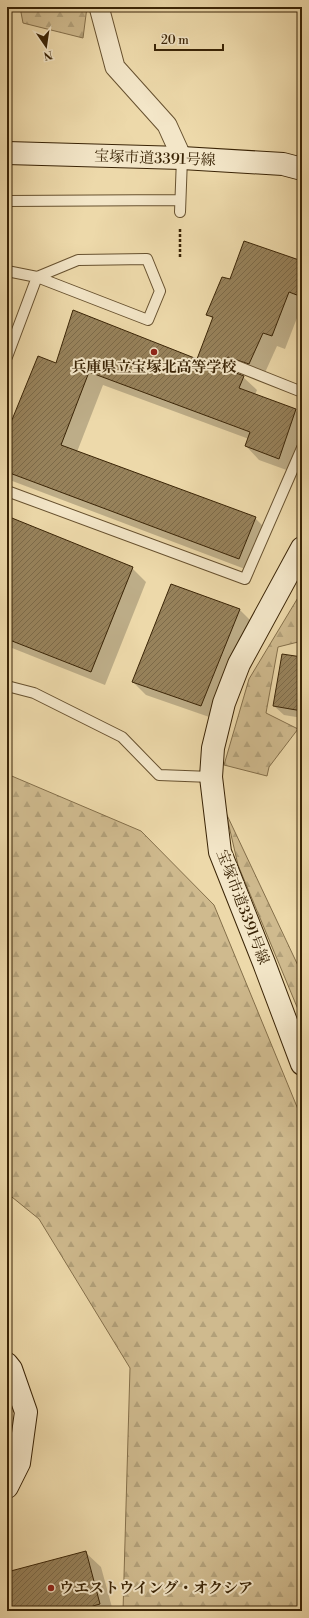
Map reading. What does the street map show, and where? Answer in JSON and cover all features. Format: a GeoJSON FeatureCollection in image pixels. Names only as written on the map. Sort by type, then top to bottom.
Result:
{"type":"FeatureCollection","features":[{"type":"Feature","properties":{"kind":"street"},"geometry":{"type":"LineString","coordinates":[[99,7],[115,67],[167,126],[182,158]]}},
{"type":"Feature","properties":{"kind":"street","name":"宝塚市道3391号線"},"geometry":{"type":"LineString","coordinates":[[7,153],[182,158],[283,164],[302,168]]}},
{"type":"Feature","properties":{"kind":"street","name":"宝塚市道3391号線"},"geometry":{"type":"LineString","coordinates":[[302,548],[239,664],[224,703],[213,748],[211,777],[220,852],[302,1064]]}},
{"type":"Feature","properties":{"kind":"street"},"geometry":{"type":"LineString","coordinates":[[7,1364],[26,1412],[19,1463],[7,1487]]}},
{"type":"Feature","properties":{"kind":"lane"},"geometry":{"type":"LineString","coordinates":[[180,212],[182,158]]}},
{"type":"Feature","properties":{"kind":"lane"},"geometry":{"type":"LineString","coordinates":[[7,202],[180,200]]}},
{"type":"Feature","properties":{"kind":"lane"},"geometry":{"type":"LineString","coordinates":[[7,271],[37,277],[148,320],[160,291],[147,259],[78,260],[37,277],[7,357]]}},
{"type":"Feature","properties":{"kind":"lane"},"geometry":{"type":"LineString","coordinates":[[229,364],[302,392]]}},
{"type":"Feature","properties":{"kind":"lane"},"geometry":{"type":"LineString","coordinates":[[7,491],[245,579],[302,448]]}},
{"type":"Feature","properties":{"kind":"lane"},"geometry":{"type":"LineString","coordinates":[[7,686],[34,693],[122,737],[159,775],[211,777]]}},
{"type":"Feature","properties":{"kind":"path"},"geometry":{"type":"LineString","coordinates":[[180,212],[180,257]]}},
{"type":"Feature","properties":{"kind":"green space"},"geometry":{"type":"Polygon","coordinates":[[[20,7],[87,7],[83,38],[23,23],[20,7]]]}},
{"type":"Feature","properties":{"kind":"green space"},"geometry":{"type":"Polygon","coordinates":[[[302,591],[302,641],[278,647],[266,713],[298,729],[269,767],[267,776],[224,765],[249,679],[302,591]]]}},
{"type":"Feature","properties":{"kind":"green space"},"geometry":{"type":"Polygon","coordinates":[[[7,774],[141,831],[214,905],[302,1119],[302,1611],[123,1611],[130,1368],[39,1219],[7,1193],[7,774]]]}},
{"type":"Feature","properties":{"kind":"green space"},"geometry":{"type":"Polygon","coordinates":[[[226,813],[302,974],[302,1019],[238,865],[226,813]]]}},
{"type":"Feature","properties":{"kind":"building"},"geometry":{"type":"Polygon","coordinates":[[[244,241],[302,261],[302,297],[289,292],[272,336],[263,333],[249,364],[228,357],[223,361],[226,369],[244,376],[239,388],[296,409],[279,459],[245,446],[250,432],[89,372],[61,445],[256,517],[239,559],[7,472],[7,432],[38,356],[56,363],[73,310],[197,359],[213,317],[206,315],[222,277],[230,279],[244,241]]]}},
{"type":"Feature","properties":{"kind":"building"},"geometry":{"type":"Polygon","coordinates":[[[7,516],[133,567],[91,672],[7,639],[7,516]]]}},
{"type":"Feature","properties":{"kind":"building"},"geometry":{"type":"Polygon","coordinates":[[[171,584],[240,609],[201,706],[132,682],[171,584]]]}},
{"type":"Feature","properties":{"kind":"building"},"geometry":{"type":"Polygon","coordinates":[[[282,654],[302,657],[302,711],[273,706],[282,654]]]}},
{"type":"Feature","properties":{"kind":"building","name":"ウエストウイング・オクシア"},"geometry":{"type":"Polygon","coordinates":[[[86,1551],[100,1604],[93,1606],[94,1611],[7,1611],[7,1572],[86,1551]]]}},
{"type":"Feature","properties":{"kind":"place","name":"兵庫県立宝塚北高等学校"},"geometry":{"type":"Point","coordinates":[154,352]}},
{"type":"Feature","properties":{"kind":"place","name":"ウエストウイング・オクシア"},"geometry":{"type":"Point","coordinates":[51,1588]}}]}
